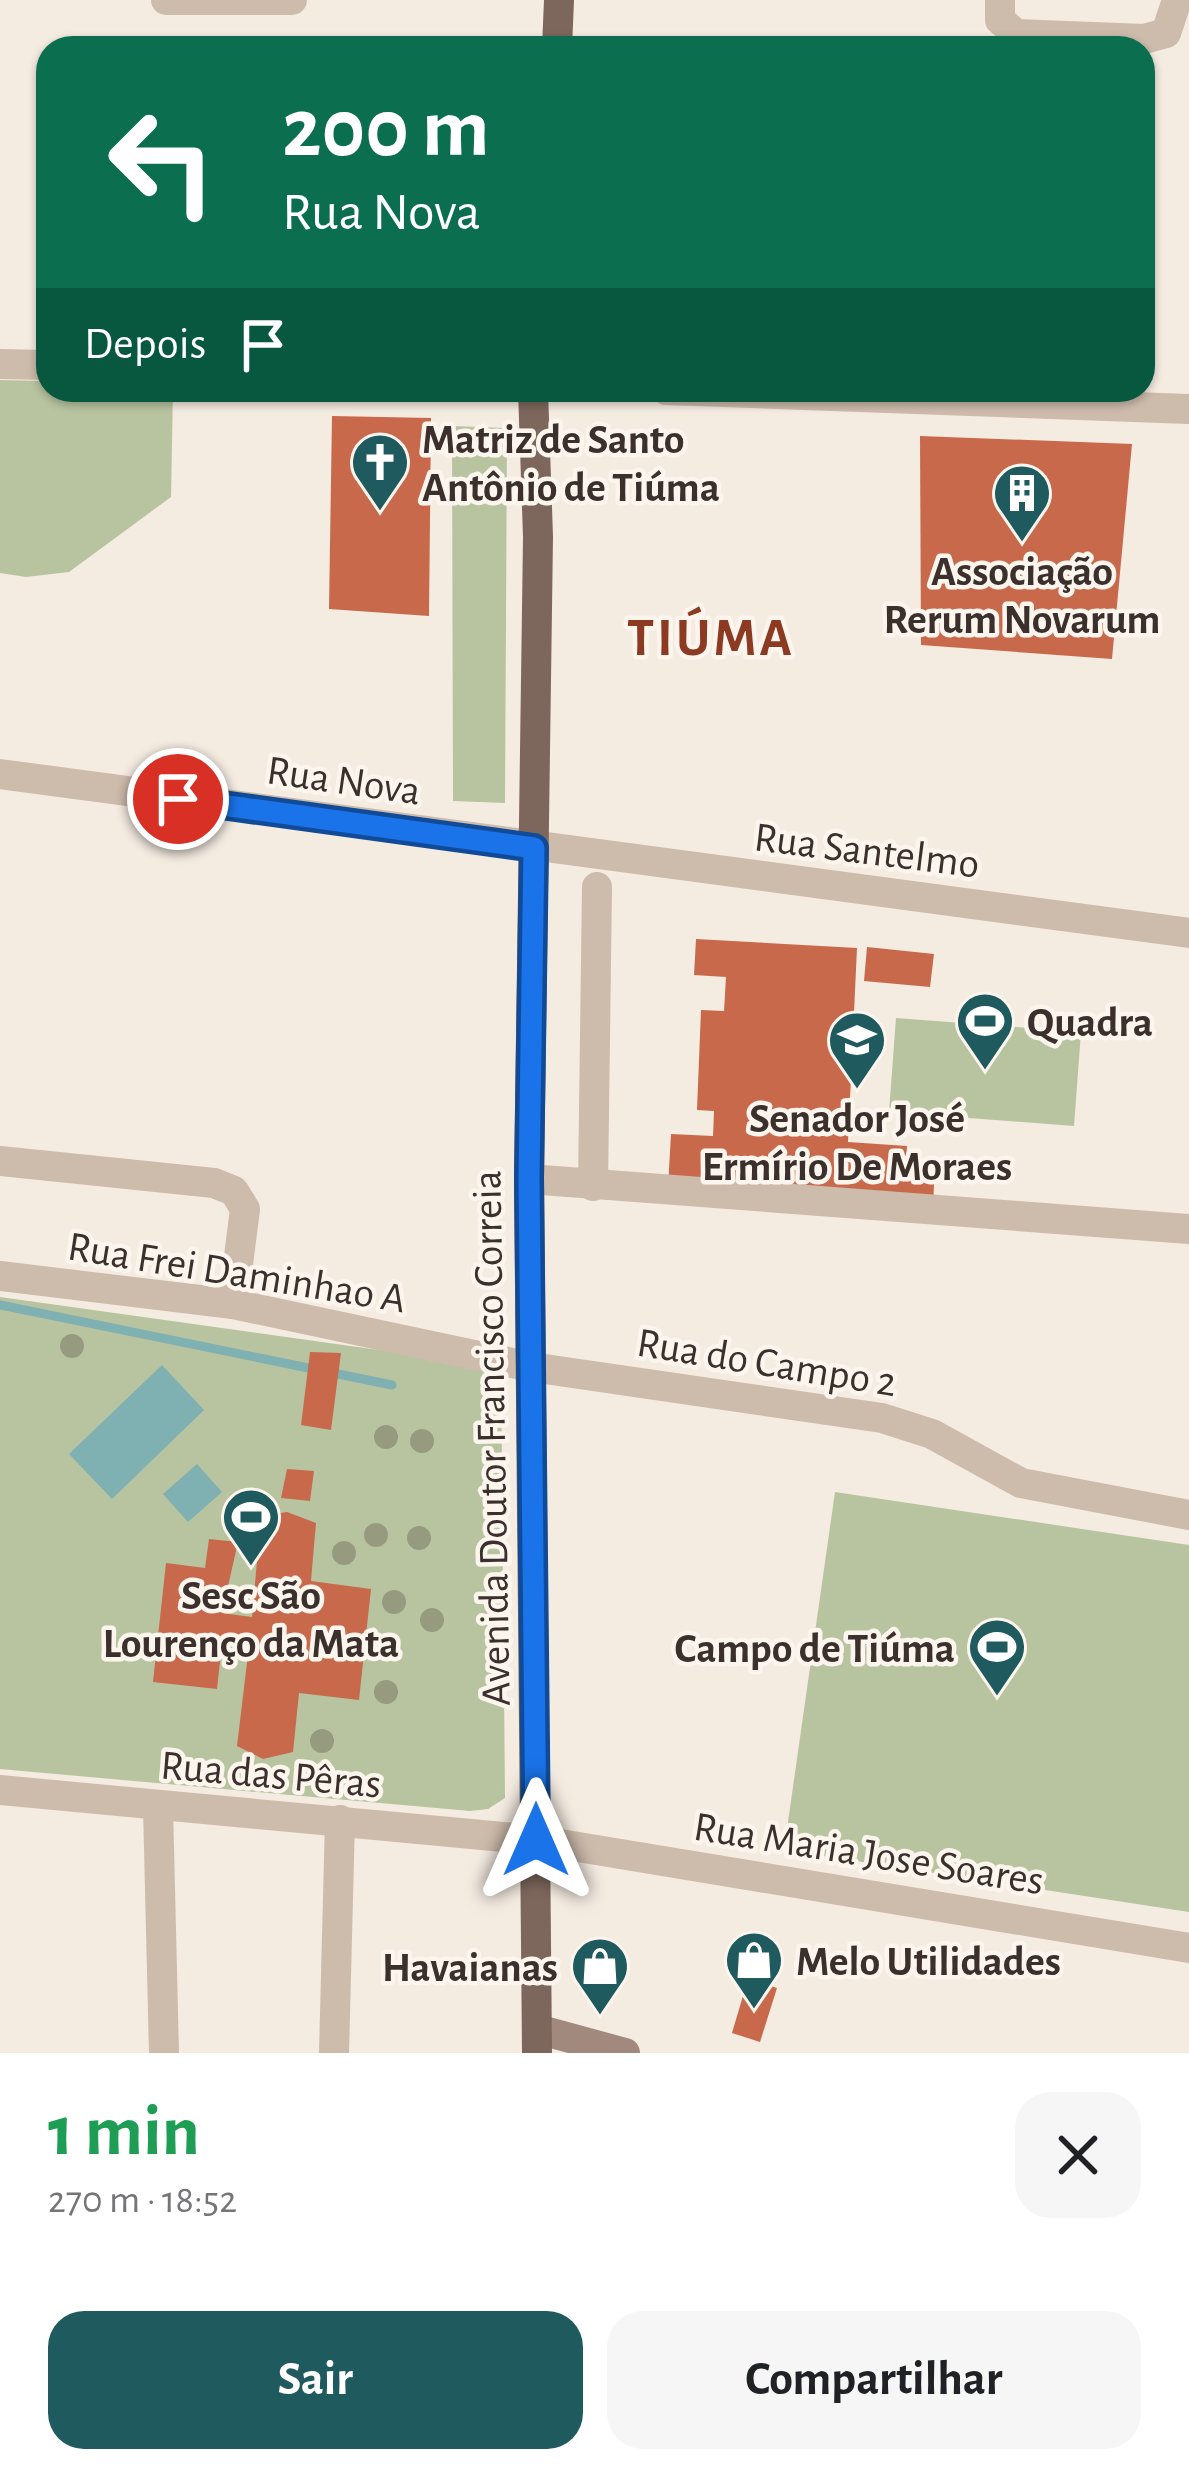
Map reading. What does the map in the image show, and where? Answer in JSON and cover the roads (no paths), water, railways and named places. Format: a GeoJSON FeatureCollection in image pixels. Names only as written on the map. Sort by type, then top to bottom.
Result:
{"type":"FeatureCollection","features":[{"type":"Feature","properties":{"kind":"main road"},"geometry":{"type":"LineString","coordinates":[[557,36],[560,0]]}},
{"type":"Feature","properties":{"kind":"main road","name":"Avenida Doutor Francisco Correia"},"geometry":{"type":"LineString","coordinates":[[533,402],[529,1178],[537,2041]]}},
{"type":"Feature","properties":{"kind":"main road"},"geometry":{"type":"LineString","coordinates":[[537,2041],[625,2053]]}},
{"type":"Feature","properties":{"kind":"street"},"geometry":{"type":"LineString","coordinates":[[166,0],[289,1]]}},
{"type":"Feature","properties":{"kind":"street"},"geometry":{"type":"LineString","coordinates":[[1000,0],[1000,20],[1009,32],[1108,36]]}},
{"type":"Feature","properties":{"kind":"street"},"geometry":{"type":"LineString","coordinates":[[1155,38],[1171,26],[1177,0]]}},
{"type":"Feature","properties":{"kind":"street"},"geometry":{"type":"LineString","coordinates":[[0,364],[36,365]]}},
{"type":"Feature","properties":{"kind":"street"},"geometry":{"type":"LineString","coordinates":[[996,402],[1189,409]]}},
{"type":"Feature","properties":{"kind":"street","name":"Rua Nova"},"geometry":{"type":"LineString","coordinates":[[0,774],[534,848]]}},
{"type":"Feature","properties":{"kind":"street","name":"Rua Santelmo"},"geometry":{"type":"LineString","coordinates":[[534,848],[1189,933]]}},
{"type":"Feature","properties":{"kind":"street"},"geometry":{"type":"LineString","coordinates":[[593,1186],[597,887]]}},
{"type":"Feature","properties":{"kind":"street"},"geometry":{"type":"LineString","coordinates":[[0,1161],[214,1183],[234,1191],[245,1209],[232,1304]]}},
{"type":"Feature","properties":{"kind":"street"},"geometry":{"type":"LineString","coordinates":[[529,1178],[1189,1229]]}},
{"type":"Feature","properties":{"kind":"street","name":"Rua Frei Daminhao A"},"geometry":{"type":"LineString","coordinates":[[0,1276],[232,1304],[531,1367]]}},
{"type":"Feature","properties":{"kind":"street","name":"Rua do Campo 2"},"geometry":{"type":"LineString","coordinates":[[531,1367],[882,1418],[932,1434],[1021,1483],[1189,1515]]}},
{"type":"Feature","properties":{"kind":"street","name":"Rua das Pêras"},"geometry":{"type":"LineString","coordinates":[[0,1790],[536,1840]]}},
{"type":"Feature","properties":{"kind":"street"},"geometry":{"type":"LineString","coordinates":[[158,1807],[164,2053]]}},
{"type":"Feature","properties":{"kind":"street"},"geometry":{"type":"LineString","coordinates":[[334,2053],[340,1820]]}},
{"type":"Feature","properties":{"kind":"street","name":"Rua Maria Jose Soares"},"geometry":{"type":"LineString","coordinates":[[536,1840],[1189,1948]]}},
{"type":"Feature","properties":{"kind":"water"},"geometry":{"type":"Polygon","coordinates":[[[162,1365],[204,1410],[112,1499],[69,1454],[162,1365]]]}},
{"type":"Feature","properties":{"kind":"water"},"geometry":{"type":"Polygon","coordinates":[[[197,1464],[222,1492],[188,1522],[163,1494],[197,1464]]]}},
{"type":"Feature","properties":{"kind":"waterway"},"geometry":{"type":"LineString","coordinates":[[0,1305],[392,1385]]}},
{"type":"Feature","properties":{"kind":"place","name":"Matriz de Santo Antônio de Tiúma"},"geometry":{"type":"Point","coordinates":[380,513]}},
{"type":"Feature","properties":{"kind":"place","name":"Associação Rerum Novarum"},"geometry":{"type":"Point","coordinates":[1022,544]}},
{"type":"Feature","properties":{"kind":"place","name":"Quadra"},"geometry":{"type":"Point","coordinates":[985,1072]}},
{"type":"Feature","properties":{"kind":"place","name":"Senador José Ermírio De Moraes"},"geometry":{"type":"Point","coordinates":[857,1091]}},
{"type":"Feature","properties":{"kind":"place","name":"Sesc São Lourenço da Mata"},"geometry":{"type":"Point","coordinates":[251,1568]}},
{"type":"Feature","properties":{"kind":"place","name":"Campo de Tiúma"},"geometry":{"type":"Point","coordinates":[997,1698]}},
{"type":"Feature","properties":{"kind":"place","name":"Melo Utilidades"},"geometry":{"type":"Point","coordinates":[754,2011]}},
{"type":"Feature","properties":{"kind":"place","name":"Havaianas"},"geometry":{"type":"Point","coordinates":[600,2017]}},
{"type":"Feature","properties":{"kind":"district","name":"TIÚMA"},"geometry":{"type":"Point","coordinates":[711,636]}}]}
